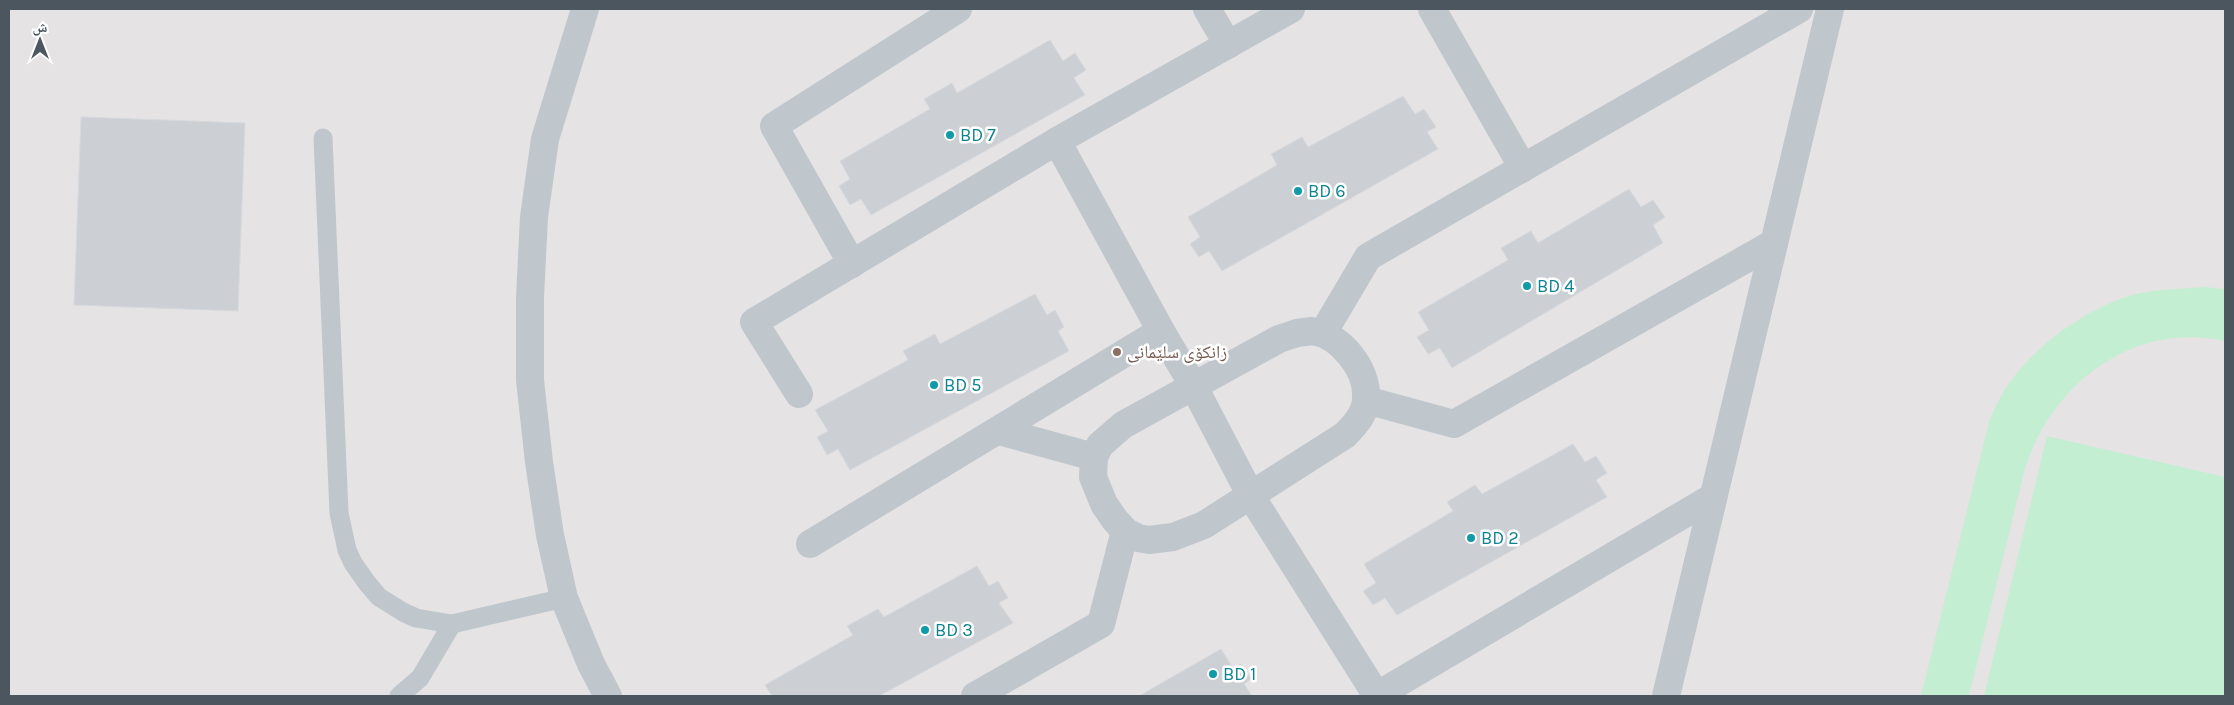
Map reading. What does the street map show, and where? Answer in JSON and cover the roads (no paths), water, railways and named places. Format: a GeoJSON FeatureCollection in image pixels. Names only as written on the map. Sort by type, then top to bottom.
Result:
{"type":"FeatureCollection","features":[{"type":"Feature","properties":{"kind":"street"},"geometry":{"type":"LineString","coordinates":[[585,9],[545,139],[534,216],[530,298],[530,380],[539,462],[550,535],[564,598],[591,664],[608,696]]}},
{"type":"Feature","properties":{"kind":"street"},"geometry":{"type":"LineString","coordinates":[[852,264],[774,126],[958,9]]}},
{"type":"Feature","properties":{"kind":"street"},"geometry":{"type":"LineString","coordinates":[[1207,9],[1228,45]]}},
{"type":"Feature","properties":{"kind":"street"},"geometry":{"type":"LineString","coordinates":[[799,394],[754,322],[1057,141],[1291,9]]}},
{"type":"Feature","properties":{"kind":"street"},"geometry":{"type":"LineString","coordinates":[[1432,9],[1523,168]]}},
{"type":"Feature","properties":{"kind":"street"},"geometry":{"type":"LineString","coordinates":[[1323,333],[1368,257],[1799,9]]}},
{"type":"Feature","properties":{"kind":"street"},"geometry":{"type":"LineString","coordinates":[[1666,696],[1830,9]]}},
{"type":"Feature","properties":{"kind":"street"},"geometry":{"type":"LineString","coordinates":[[1057,141],[1161,331],[1194,387],[1250,496],[1376,696],[1713,497]]}},
{"type":"Feature","properties":{"kind":"street"},"geometry":{"type":"LineString","coordinates":[[1366,400],[1454,424],[1774,243]]}},
{"type":"Feature","properties":{"kind":"street"},"geometry":{"type":"LineString","coordinates":[[810,544],[1161,331]]}},
{"type":"Feature","properties":{"kind":"street"},"geometry":{"type":"LineString","coordinates":[[1312,331],[1323,333],[1343,346],[1365,385],[1366,400],[1361,416],[1345,435],[1204,524],[1173,537],[1150,540],[1138,538],[1124,531],[1097,490],[1093,477],[1094,457],[1100,445],[1123,425],[1288,335],[1312,331]]}},
{"type":"Feature","properties":{"kind":"street"},"geometry":{"type":"LineString","coordinates":[[999,431],[1094,457]]}},
{"type":"Feature","properties":{"kind":"street"},"geometry":{"type":"LineString","coordinates":[[975,696],[1101,624],[1124,531]]}},
{"type":"Feature","properties":{"kind":"lane"},"geometry":{"type":"LineString","coordinates":[[323,138],[339,512],[342,530],[353,563],[379,596],[402,612],[416,618],[452,624],[564,598]]}},
{"type":"Feature","properties":{"kind":"lane"},"geometry":{"type":"LineString","coordinates":[[400,696],[420,678],[452,624]]}},
{"type":"Feature","properties":{"kind":"place","name":"BD 7"},"geometry":{"type":"Point","coordinates":[950,135]}},
{"type":"Feature","properties":{"kind":"place","name":"BD 6"},"geometry":{"type":"Point","coordinates":[1298,191]}},
{"type":"Feature","properties":{"kind":"place","name":"BD 4"},"geometry":{"type":"Point","coordinates":[1527,286]}},
{"type":"Feature","properties":{"kind":"place","name":"زانکۆی سلێمانی"},"geometry":{"type":"Point","coordinates":[1117,352]}},
{"type":"Feature","properties":{"kind":"place","name":"BD 5"},"geometry":{"type":"Point","coordinates":[934,385]}},
{"type":"Feature","properties":{"kind":"place","name":"BD 2"},"geometry":{"type":"Point","coordinates":[1471,538]}},
{"type":"Feature","properties":{"kind":"place","name":"BD 3"},"geometry":{"type":"Point","coordinates":[925,630]}},
{"type":"Feature","properties":{"kind":"place","name":"BD 1"},"geometry":{"type":"Point","coordinates":[1213,674]}}]}
